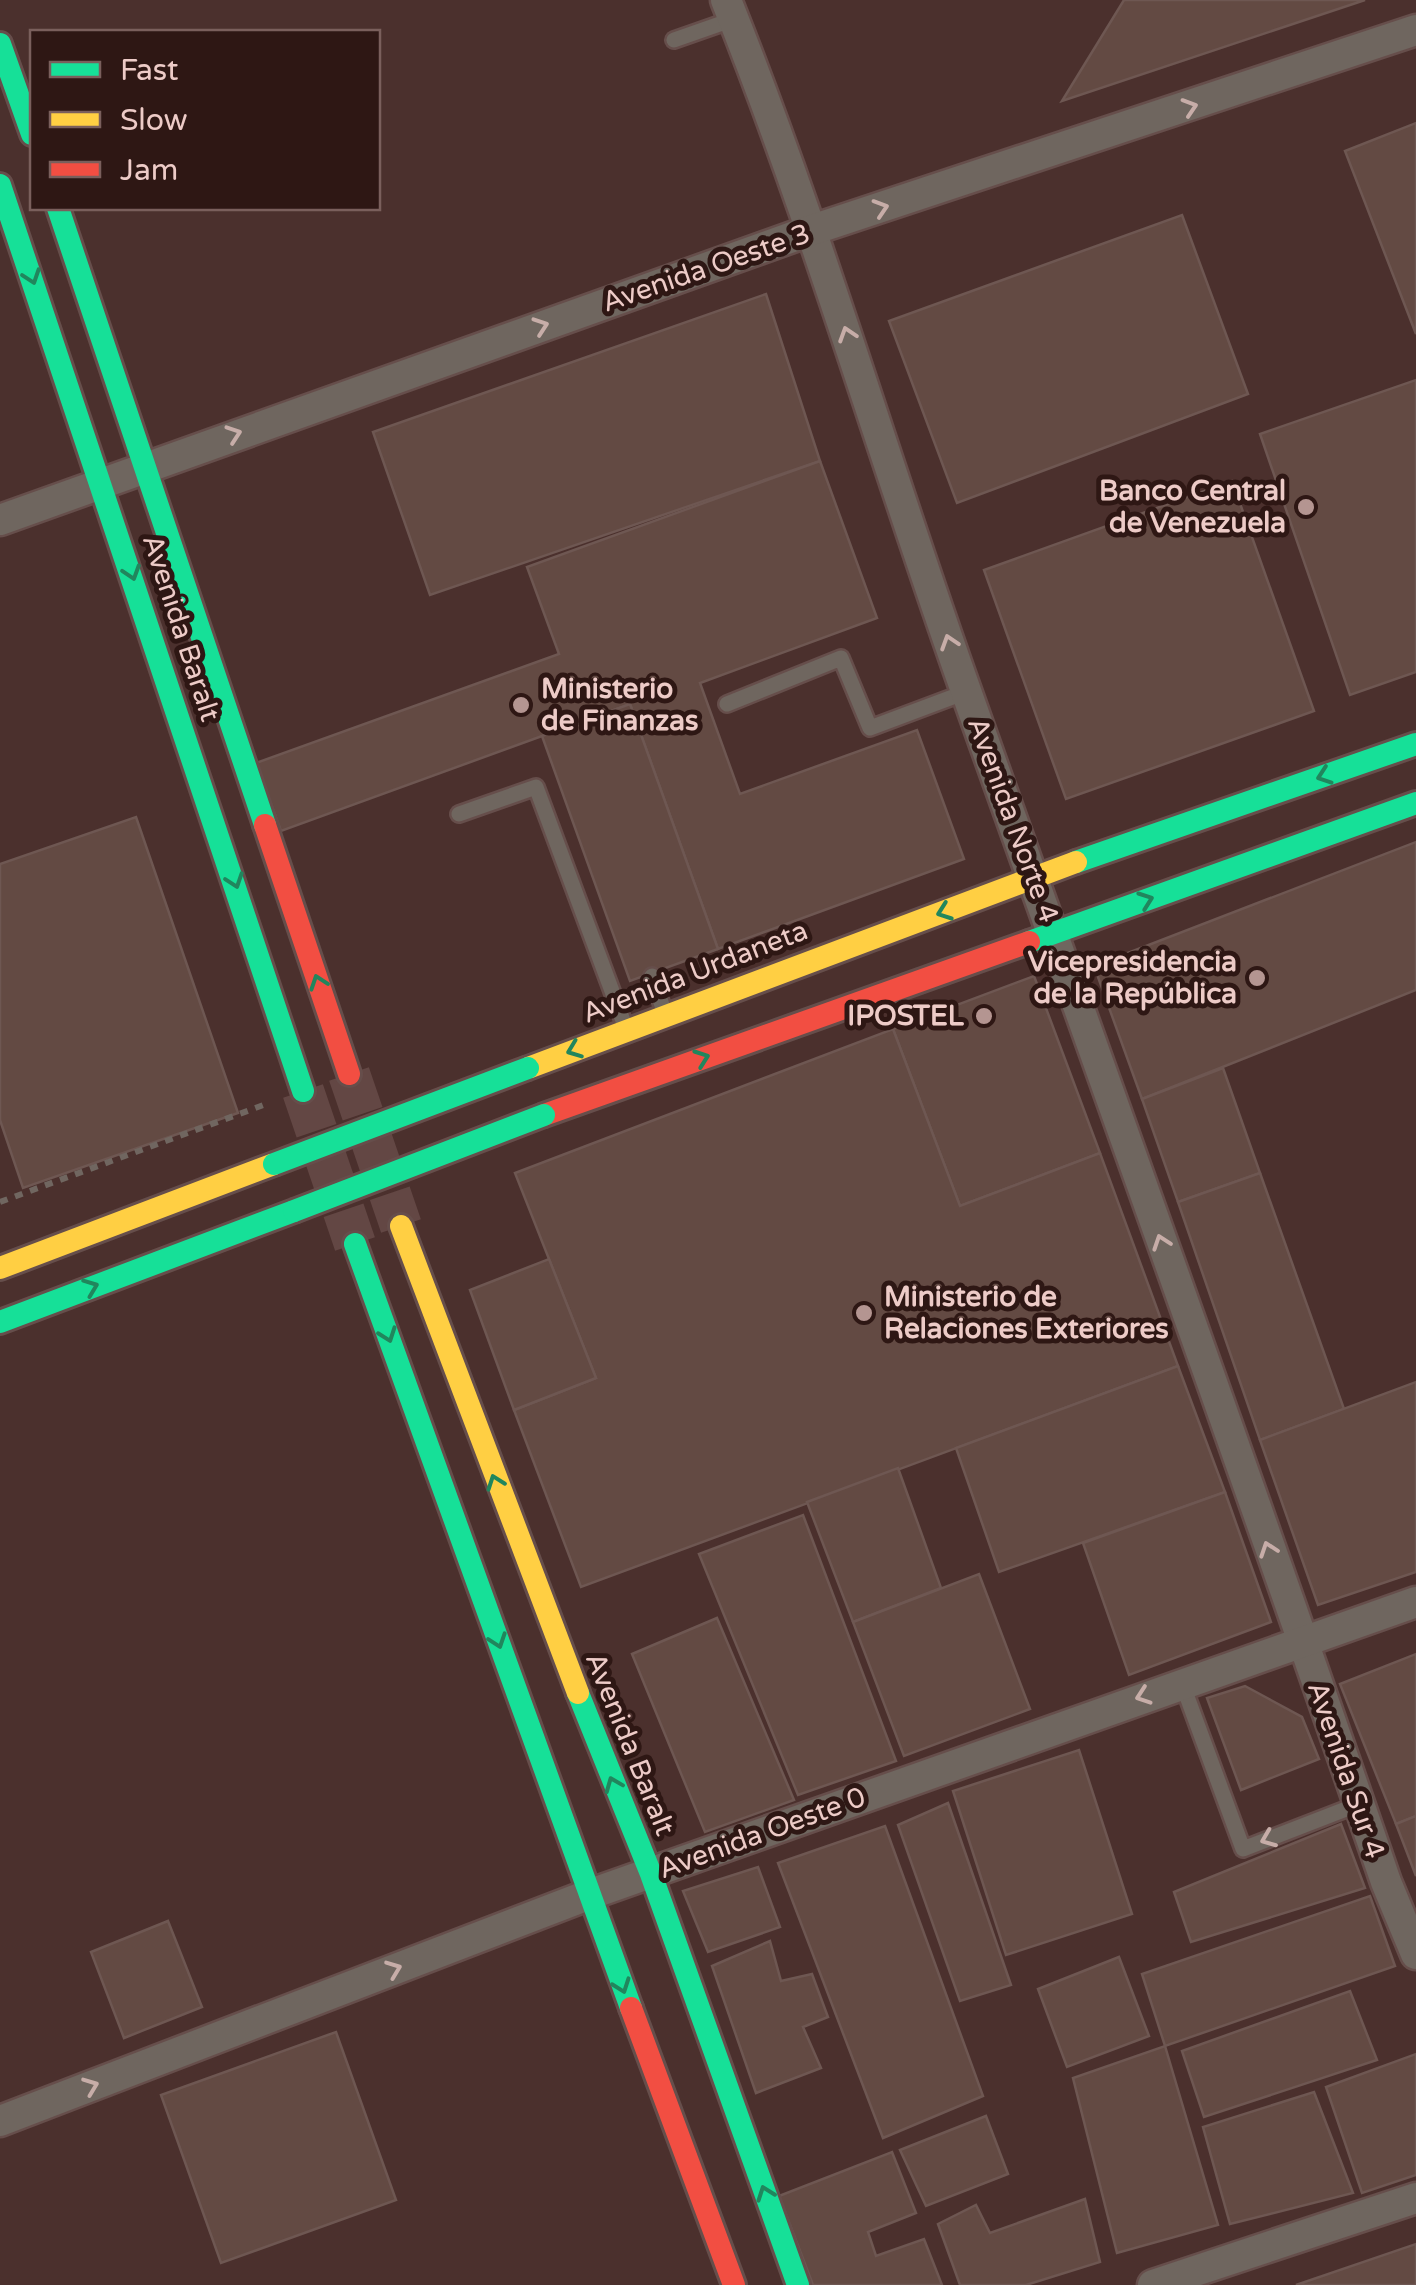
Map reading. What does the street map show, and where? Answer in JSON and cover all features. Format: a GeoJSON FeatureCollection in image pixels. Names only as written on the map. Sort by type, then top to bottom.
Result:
{"type":"FeatureCollection","features":[{"type":"Feature","properties":{"kind":"main road"},"geometry":{"type":"LineString","coordinates":[[0,44],[30,128]]}},
{"type":"Feature","properties":{"kind":"main road","name":"Avenida Baralt"},"geometry":{"type":"LineString","coordinates":[[0,185],[303,1091]]}},
{"type":"Feature","properties":{"kind":"main road","name":"Avenida Baralt"},"geometry":{"type":"LineString","coordinates":[[59,210],[142,466],[175,545],[349,1074]]}},
{"type":"Feature","properties":{"kind":"main road","name":"Avenida Urdaneta"},"geometry":{"type":"LineString","coordinates":[[0,1268],[1036,878],[1416,744]]}},
{"type":"Feature","properties":{"kind":"main road"},"geometry":{"type":"LineString","coordinates":[[0,1322],[544,1115],[1416,803]]}},
{"type":"Feature","properties":{"kind":"main road","name":"Avenida Baralt"},"geometry":{"type":"LineString","coordinates":[[401,1226],[524,1560],[651,1874],[798,2285]]}},
{"type":"Feature","properties":{"kind":"main road"},"geometry":{"type":"LineString","coordinates":[[354,1244],[588,1895],[734,2285]]}},
{"type":"Feature","properties":{"kind":"street","name":"Avenida Norte 4"},"geometry":{"type":"LineString","coordinates":[[730,10],[812,230],[966,692],[1036,878],[1301,1641]]}},
{"type":"Feature","properties":{"kind":"street","name":"Avenida Oeste 3"},"geometry":{"type":"LineString","coordinates":[[0,520],[99,481],[812,230],[1416,30]]}},
{"type":"Feature","properties":{"kind":"street","name":"Avenida Oeste 0"},"geometry":{"type":"LineString","coordinates":[[0,2121],[588,1895],[1416,1602]]}},
{"type":"Feature","properties":{"kind":"street","name":"Avenida Sur 4"},"geometry":{"type":"LineString","coordinates":[[1301,1641],[1416,1954]]}},
{"type":"Feature","properties":{"kind":"street"},"geometry":{"type":"LineString","coordinates":[[1154,2285],[1416,2198]]}},
{"type":"Feature","properties":{"kind":"lane"},"geometry":{"type":"LineString","coordinates":[[674,40],[730,10]]}},
{"type":"Feature","properties":{"kind":"lane"},"geometry":{"type":"LineString","coordinates":[[727,704],[841,658],[870,728],[966,692]]}},
{"type":"Feature","properties":{"kind":"lane"},"geometry":{"type":"LineString","coordinates":[[458,814],[536,787],[626,1030]]}},
{"type":"Feature","properties":{"kind":"lane"},"geometry":{"type":"LineString","coordinates":[[652,976],[666,1015]]}},
{"type":"Feature","properties":{"kind":"lane"},"geometry":{"type":"LineString","coordinates":[[1182,1682],[1243,1849],[1359,1804]]}},
{"type":"Feature","properties":{"kind":"path"},"geometry":{"type":"LineString","coordinates":[[0,1202],[303,1091]]}},
{"type":"Feature","properties":{"kind":"building"},"geometry":{"type":"Polygon","coordinates":[[[1124,0],[1365,0],[1062,101],[1124,0]]]}},
{"type":"Feature","properties":{"kind":"building"},"geometry":{"type":"Polygon","coordinates":[[[1416,123],[1416,334],[1345,151],[1416,123]]]}},
{"type":"Feature","properties":{"kind":"building"},"geometry":{"type":"Polygon","coordinates":[[[1182,215],[1248,394],[957,503],[889,321],[1182,215]]]}},
{"type":"Feature","properties":{"kind":"building"},"geometry":{"type":"Polygon","coordinates":[[[766,294],[820,461],[430,595],[373,432],[766,294]]]}},
{"type":"Feature","properties":{"kind":"building"},"geometry":{"type":"Polygon","coordinates":[[[1416,380],[1416,672],[1350,695],[1260,434],[1416,380]]]}},
{"type":"Feature","properties":{"kind":"building","name":"Ministerio de Finanzas"},"geometry":{"type":"Polygon","coordinates":[[[820,461],[877,618],[700,683],[740,794],[917,730],[964,859],[718,949],[630,704],[281,831],[256,763],[559,654],[527,567],[820,461]]]}},
{"type":"Feature","properties":{"kind":"building"},"geometry":{"type":"Polygon","coordinates":[[[1232,481],[1314,711],[1066,799],[984,570],[1232,481]]]}},
{"type":"Feature","properties":{"kind":"building"},"geometry":{"type":"Polygon","coordinates":[[[630,704],[718,949],[630,981],[542,736],[630,704]]]}},
{"type":"Feature","properties":{"kind":"building"},"geometry":{"type":"Polygon","coordinates":[[[136,817],[238,1113],[23,1188],[0,1120],[0,864],[136,817]]]}},
{"type":"Feature","properties":{"kind":"building","name":"Vicepresidencia de la República"},"geometry":{"type":"Polygon","coordinates":[[[1416,842],[1416,990],[1142,1099],[1094,966],[1416,842]]]}},
{"type":"Feature","properties":{"kind":"building"},"geometry":{"type":"Polygon","coordinates":[[[1034,976],[1100,1153],[960,1206],[893,1029],[1034,976]]]}},
{"type":"Feature","properties":{"kind":"building","name":"Ministerio de Relaciones Exteriores"},"geometry":{"type":"Polygon","coordinates":[[[893,1029],[960,1206],[1100,1153],[1178,1366],[581,1587],[514,1410],[596,1378],[515,1173],[893,1029]]]}},
{"type":"Feature","properties":{"kind":"building"},"geometry":{"type":"Polygon","coordinates":[[[1223,1068],[1260,1173],[1178,1202],[1142,1099],[1223,1068]]]}},
{"type":"Feature","properties":{"kind":"building"},"geometry":{"type":"Polygon","coordinates":[[[1260,1173],[1344,1409],[1260,1440],[1178,1202],[1260,1173]]]}},
{"type":"Feature","properties":{"kind":"building"},"geometry":{"type":"Polygon","coordinates":[[[549,1259],[596,1378],[514,1410],[470,1290],[549,1259]]]}},
{"type":"Feature","properties":{"kind":"building"},"geometry":{"type":"Polygon","coordinates":[[[1178,1366],[1225,1492],[999,1572],[956,1448],[1178,1366]]]}},
{"type":"Feature","properties":{"kind":"building"},"geometry":{"type":"Polygon","coordinates":[[[1416,1382],[1416,1572],[1318,1605],[1260,1440],[1416,1382]]]}},
{"type":"Feature","properties":{"kind":"building"},"geometry":{"type":"Polygon","coordinates":[[[898,1468],[941,1588],[853,1622],[807,1502],[898,1468]]]}},
{"type":"Feature","properties":{"kind":"building"},"geometry":{"type":"Polygon","coordinates":[[[1225,1492],[1271,1622],[1129,1675],[1083,1543],[1225,1492]]]}},
{"type":"Feature","properties":{"kind":"building"},"geometry":{"type":"Polygon","coordinates":[[[803,1515],[896,1761],[798,1795],[699,1554],[803,1515]]]}},
{"type":"Feature","properties":{"kind":"building"},"geometry":{"type":"Polygon","coordinates":[[[979,1574],[1030,1709],[904,1756],[853,1622],[979,1574]]]}},
{"type":"Feature","properties":{"kind":"building"},"geometry":{"type":"Polygon","coordinates":[[[717,1618],[794,1800],[705,1832],[632,1654],[717,1618]]]}},
{"type":"Feature","properties":{"kind":"building"},"geometry":{"type":"Polygon","coordinates":[[[1416,1654],[1416,1816],[1396,1824],[1340,1684],[1416,1654]]]}},
{"type":"Feature","properties":{"kind":"building"},"geometry":{"type":"Polygon","coordinates":[[[1245,1686],[1302,1717],[1319,1759],[1241,1790],[1207,1698],[1245,1686]]]}},
{"type":"Feature","properties":{"kind":"building"},"geometry":{"type":"Polygon","coordinates":[[[1079,1750],[1132,1914],[1006,1955],[953,1791],[1079,1750]]]}},
{"type":"Feature","properties":{"kind":"building"},"geometry":{"type":"Polygon","coordinates":[[[948,1803],[1011,1985],[960,2001],[898,1825],[948,1803]]]}},
{"type":"Feature","properties":{"kind":"building"},"geometry":{"type":"Polygon","coordinates":[[[1416,1816],[1416,1876],[1396,1824],[1416,1816]]]}},
{"type":"Feature","properties":{"kind":"building"},"geometry":{"type":"Polygon","coordinates":[[[1341,1824],[1365,1888],[1191,1942],[1174,1892],[1341,1824]]]}},
{"type":"Feature","properties":{"kind":"building"},"geometry":{"type":"Polygon","coordinates":[[[885,1826],[983,2096],[883,2138],[778,1863],[885,1826]]]}},
{"type":"Feature","properties":{"kind":"building"},"geometry":{"type":"Polygon","coordinates":[[[758,1867],[780,1927],[708,1952],[683,1891],[758,1867]]]}},
{"type":"Feature","properties":{"kind":"building"},"geometry":{"type":"Polygon","coordinates":[[[1370,1896],[1395,1966],[1165,2046],[1142,1974],[1370,1896]]]}},
{"type":"Feature","properties":{"kind":"building"},"geometry":{"type":"Polygon","coordinates":[[[168,1921],[202,2007],[124,2038],[91,1952],[168,1921]]]}},
{"type":"Feature","properties":{"kind":"building"},"geometry":{"type":"Polygon","coordinates":[[[770,1941],[781,1981],[812,1974],[828,2017],[803,2027],[821,2068],[756,2093],[712,1966],[770,1941]]]}},
{"type":"Feature","properties":{"kind":"building"},"geometry":{"type":"Polygon","coordinates":[[[1119,1957],[1149,2036],[1067,2067],[1038,1989],[1119,1957]]]}},
{"type":"Feature","properties":{"kind":"building"},"geometry":{"type":"Polygon","coordinates":[[[1350,1991],[1377,2060],[1204,2117],[1182,2051],[1350,1991]]]}},
{"type":"Feature","properties":{"kind":"building"},"geometry":{"type":"Polygon","coordinates":[[[336,2032],[396,2200],[221,2263],[161,2095],[336,2032]]]}},
{"type":"Feature","properties":{"kind":"building"},"geometry":{"type":"Polygon","coordinates":[[[1165,2046],[1218,2225],[1117,2253],[1073,2078],[1165,2046]]]}},
{"type":"Feature","properties":{"kind":"building"},"geometry":{"type":"Polygon","coordinates":[[[1416,2054],[1416,2175],[1362,2193],[1326,2087],[1416,2054]]]}},
{"type":"Feature","properties":{"kind":"building"},"geometry":{"type":"Polygon","coordinates":[[[1314,2092],[1353,2193],[1230,2224],[1203,2127],[1314,2092]]]}},
{"type":"Feature","properties":{"kind":"building"},"geometry":{"type":"Polygon","coordinates":[[[986,2116],[1008,2174],[926,2206],[900,2150],[986,2116]]]}},
{"type":"Feature","properties":{"kind":"building"},"geometry":{"type":"Polygon","coordinates":[[[892,2152],[916,2213],[868,2232],[876,2256],[924,2239],[942,2285],[813,2285],[779,2196],[892,2152]]]}},
{"type":"Feature","properties":{"kind":"building"},"geometry":{"type":"Polygon","coordinates":[[[1085,2199],[1100,2262],[1026,2285],[960,2285],[938,2224],[976,2205],[990,2233],[1085,2199]]]}},
{"type":"Feature","properties":{"kind":"building"},"geometry":{"type":"Polygon","coordinates":[[[1416,2244],[1416,2285],[1296,2285],[1416,2244]]]}},
{"type":"Feature","properties":{"kind":"tunnel"},"geometry":{"type":"LineString","coordinates":[[349,1074],[401,1226]]}},
{"type":"Feature","properties":{"kind":"tunnel"},"geometry":{"type":"LineString","coordinates":[[303,1091],[355,1244]]}},
{"type":"Feature","properties":{"kind":"traffic: fast"},"geometry":{"type":"LineString","coordinates":[[0,44],[30,128]]}},
{"type":"Feature","properties":{"kind":"traffic: fast"},"geometry":{"type":"LineString","coordinates":[[0,185],[303,1091]]}},
{"type":"Feature","properties":{"kind":"traffic: fast"},"geometry":{"type":"LineString","coordinates":[[59,210],[265,825]]}},
{"type":"Feature","properties":{"kind":"traffic: fast"},"geometry":{"type":"LineString","coordinates":[[1076,862],[1416,744]]}},
{"type":"Feature","properties":{"kind":"traffic: fast"},"geometry":{"type":"LineString","coordinates":[[1029,942],[1416,803]]}},
{"type":"Feature","properties":{"kind":"traffic: fast"},"geometry":{"type":"LineString","coordinates":[[274,1164],[528,1068]]}},
{"type":"Feature","properties":{"kind":"traffic: fast"},"geometry":{"type":"LineString","coordinates":[[294,1211],[544,1115]]}},
{"type":"Feature","properties":{"kind":"traffic: fast"},"geometry":{"type":"LineString","coordinates":[[0,1322],[294,1211]]}},
{"type":"Feature","properties":{"kind":"traffic: fast"},"geometry":{"type":"LineString","coordinates":[[355,1244],[631,2008]]}},
{"type":"Feature","properties":{"kind":"traffic: fast"},"geometry":{"type":"LineString","coordinates":[[578,1693],[651,1874],[798,2285]]}},
{"type":"Feature","properties":{"kind":"traffic: slow"},"geometry":{"type":"LineString","coordinates":[[528,1068],[1076,862]]}},
{"type":"Feature","properties":{"kind":"traffic: slow"},"geometry":{"type":"LineString","coordinates":[[0,1268],[274,1164]]}},
{"type":"Feature","properties":{"kind":"traffic: slow"},"geometry":{"type":"LineString","coordinates":[[401,1226],[578,1693]]}},
{"type":"Feature","properties":{"kind":"traffic: jam"},"geometry":{"type":"LineString","coordinates":[[265,825],[349,1074]]}},
{"type":"Feature","properties":{"kind":"traffic: jam"},"geometry":{"type":"LineString","coordinates":[[544,1115],[1029,942]]}},
{"type":"Feature","properties":{"kind":"traffic: jam"},"geometry":{"type":"LineString","coordinates":[[631,2008],[734,2285]]}},
{"type":"Feature","properties":{"kind":"place","name":"Banco Central de Venezuela"},"geometry":{"type":"Point","coordinates":[1306,507]}},
{"type":"Feature","properties":{"kind":"place","name":"Ministerio de Finanzas"},"geometry":{"type":"Point","coordinates":[521,705]}},
{"type":"Feature","properties":{"kind":"place","name":"Vicepresidencia de la República"},"geometry":{"type":"Point","coordinates":[1257,978]}},
{"type":"Feature","properties":{"kind":"place","name":"IPOSTEL"},"geometry":{"type":"Point","coordinates":[984,1016]}},
{"type":"Feature","properties":{"kind":"place","name":"Ministerio de Relaciones Exteriores"},"geometry":{"type":"Point","coordinates":[864,1313]}}]}
